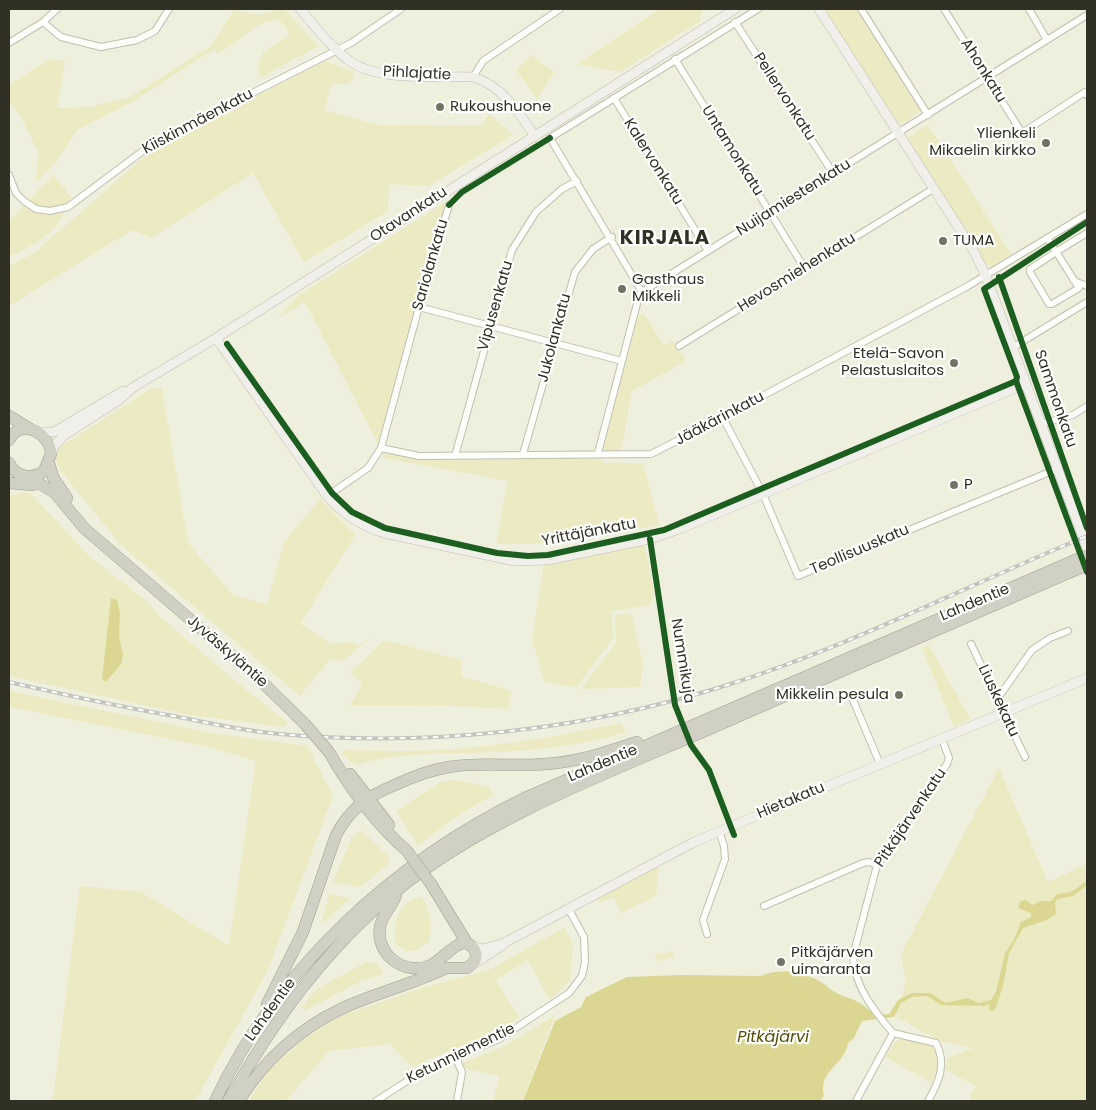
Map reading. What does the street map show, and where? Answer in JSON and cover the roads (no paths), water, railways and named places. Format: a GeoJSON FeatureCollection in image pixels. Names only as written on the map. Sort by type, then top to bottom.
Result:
{"type":"FeatureCollection","features":[{"type":"Feature","properties":{"kind":"highway"},"geometry":{"type":"LineString","coordinates":[[9,416],[36,431]]}},
{"type":"Feature","properties":{"kind":"highway"},"geometry":{"type":"LineString","coordinates":[[9,440],[16,433],[36,431]]}},
{"type":"Feature","properties":{"kind":"highway","name":"Jyväskyläntie"},"geometry":{"type":"LineString","coordinates":[[36,431],[48,442],[53,477],[118,559]]}},
{"type":"Feature","properties":{"kind":"highway"},"geometry":{"type":"LineString","coordinates":[[30,477],[42,473],[50,459]]}},
{"type":"Feature","properties":{"kind":"highway"},"geometry":{"type":"LineString","coordinates":[[9,463],[13,475]]}},
{"type":"Feature","properties":{"kind":"highway","name":"Jyväskyläntie"},"geometry":{"type":"LineString","coordinates":[[13,475],[30,477],[49,488],[84,528],[257,677],[305,724],[329,752],[431,884],[450,917],[470,944]]}},
{"type":"Feature","properties":{"kind":"highway"},"geometry":{"type":"LineString","coordinates":[[9,482],[37,486],[60,500]]}},
{"type":"Feature","properties":{"kind":"highway","name":"Lahdentie"},"geometry":{"type":"LineString","coordinates":[[228,1101],[260,1044],[306,980],[368,915],[398,889],[435,862],[485,832],[572,789],[1080,564],[1087,555]]}},
{"type":"Feature","properties":{"kind":"highway","name":"Lahdentie"},"geometry":{"type":"LineString","coordinates":[[215,1101],[246,1045],[274,1004],[333,935],[390,883],[467,828],[527,797],[689,726],[1080,564]]}},
{"type":"Feature","properties":{"kind":"highway"},"geometry":{"type":"LineString","coordinates":[[246,1045],[283,975],[303,932],[336,835],[353,808],[365,799],[435,770],[464,765],[534,765],[576,760],[689,726]]}},
{"type":"Feature","properties":{"kind":"highway"},"geometry":{"type":"LineString","coordinates":[[238,1101],[262,1069],[280,1050],[325,1017],[446,968],[467,967],[477,956],[470,944],[453,949],[430,965],[416,969],[402,966],[386,953],[380,940],[380,927],[398,889]]}},
{"type":"Feature","properties":{"kind":"highway","name":"Jyväskyläntie"},"geometry":{"type":"LineString","coordinates":[[450,917],[455,938],[453,949]]}},
{"type":"Feature","properties":{"kind":"highway"},"geometry":{"type":"LineString","coordinates":[[453,949],[454,964],[467,967]]}},
{"type":"Feature","properties":{"kind":"street"},"geometry":{"type":"LineString","coordinates":[[9,43],[44,22],[57,9]]}},
{"type":"Feature","properties":{"kind":"street"},"geometry":{"type":"LineString","coordinates":[[44,22],[61,37],[101,46],[137,40],[156,31],[169,9]]}},
{"type":"Feature","properties":{"kind":"street","name":"Pihlajatie"},"geometry":{"type":"LineString","coordinates":[[300,9],[335,49],[352,63],[372,72],[472,77],[496,87],[534,135]]}},
{"type":"Feature","properties":{"kind":"street","name":"Kiiskinmäenkatu"},"geometry":{"type":"LineString","coordinates":[[9,175],[16,193],[36,209],[50,211],[68,207],[152,144],[335,49],[351,43],[401,9]]}},
{"type":"Feature","properties":{"kind":"street"},"geometry":{"type":"LineString","coordinates":[[472,77],[483,61],[560,9]]}},
{"type":"Feature","properties":{"kind":"street","name":"Otavankatu"},"geometry":{"type":"LineString","coordinates":[[50,459],[55,445],[63,436],[119,400],[132,388],[216,338],[735,9]]}},
{"type":"Feature","properties":{"kind":"street"},"geometry":{"type":"LineString","coordinates":[[598,453],[639,296],[642,292],[612,237],[550,138],[758,9]]}},
{"type":"Feature","properties":{"kind":"street","name":"Sammonkatu"},"geometry":{"type":"LineString","coordinates":[[818,9],[898,133],[986,276],[1087,548]]}},
{"type":"Feature","properties":{"kind":"street"},"geometry":{"type":"LineString","coordinates":[[861,9],[928,115]]}},
{"type":"Feature","properties":{"kind":"street","name":"Ahonkatu"},"geometry":{"type":"LineString","coordinates":[[944,9],[1022,132],[1086,93]]}},
{"type":"Feature","properties":{"kind":"street"},"geometry":{"type":"LineString","coordinates":[[1029,9],[1048,40]]}},
{"type":"Feature","properties":{"kind":"street","name":"Nuijamiestenkatu"},"geometry":{"type":"LineString","coordinates":[[642,292],[1087,15]]}},
{"type":"Feature","properties":{"kind":"street","name":"Pellervonkatu"},"geometry":{"type":"LineString","coordinates":[[735,22],[833,173]]}},
{"type":"Feature","properties":{"kind":"street","name":"Untamonkatu"},"geometry":{"type":"LineString","coordinates":[[675,59],[805,269]]}},
{"type":"Feature","properties":{"kind":"street","name":"Kalervonkatu"},"geometry":{"type":"LineString","coordinates":[[614,98],[708,251]]}},
{"type":"Feature","properties":{"kind":"street","name":"Vipusenkatu"},"geometry":{"type":"LineString","coordinates":[[455,456],[505,270],[522,231],[546,201],[577,181]]}},
{"type":"Feature","properties":{"kind":"street","name":"Hevosmiehenkatu"},"geometry":{"type":"LineString","coordinates":[[679,346],[933,189]]}},
{"type":"Feature","properties":{"kind":"street","name":"Sariolankatu"},"geometry":{"type":"LineString","coordinates":[[381,448],[449,205]]}},
{"type":"Feature","properties":{"kind":"street","name":"Jääkärinkatu"},"geometry":{"type":"LineString","coordinates":[[381,448],[419,456],[651,454],[723,418],[986,276],[1087,214]]}},
{"type":"Feature","properties":{"kind":"street"},"geometry":{"type":"LineString","coordinates":[[1048,239],[1056,252],[1074,281],[1079,288],[1050,304],[1030,269],[1056,252],[1087,233]]}},
{"type":"Feature","properties":{"kind":"street","name":"Jukolankatu"},"geometry":{"type":"LineString","coordinates":[[524,454],[575,272],[593,249],[612,237]]}},
{"type":"Feature","properties":{"kind":"street"},"geometry":{"type":"LineString","coordinates":[[1074,281],[1087,286]]}},
{"type":"Feature","properties":{"kind":"street"},"geometry":{"type":"LineString","coordinates":[[1012,348],[1087,302]]}},
{"type":"Feature","properties":{"kind":"street"},"geometry":{"type":"LineString","coordinates":[[419,307],[622,361]]}},
{"type":"Feature","properties":{"kind":"street","name":"Yrittäjänkatu"},"geometry":{"type":"LineString","coordinates":[[216,338],[328,496],[350,517],[367,528],[514,561],[536,561],[665,535],[1025,384]]}},
{"type":"Feature","properties":{"kind":"street","name":"Otavankatu"},"geometry":{"type":"LineString","coordinates":[[36,431],[54,432],[120,392],[132,388]]}},
{"type":"Feature","properties":{"kind":"street"},"geometry":{"type":"LineString","coordinates":[[1041,424],[1073,415],[1087,406]]}},
{"type":"Feature","properties":{"kind":"street","name":"Teollisuuskatu"},"geometry":{"type":"LineString","coordinates":[[723,418],[763,494],[798,576],[1057,469]]}},
{"type":"Feature","properties":{"kind":"street"},"geometry":{"type":"LineString","coordinates":[[328,496],[368,468],[381,448]]}},
{"type":"Feature","properties":{"kind":"street"},"geometry":{"type":"LineString","coordinates":[[998,698],[1032,650],[1050,638],[1068,631]]}},
{"type":"Feature","properties":{"kind":"street","name":"Liuskekatu"},"geometry":{"type":"LineString","coordinates":[[971,644],[1025,757]]}},
{"type":"Feature","properties":{"kind":"street","name":"Hietakatu"},"geometry":{"type":"LineString","coordinates":[[467,967],[504,943],[672,852],[1087,678]]}},
{"type":"Feature","properties":{"kind":"street"},"geometry":{"type":"LineString","coordinates":[[853,700],[880,764]]}},
{"type":"Feature","properties":{"kind":"street","name":"Pitkäjärvenkatu"},"geometry":{"type":"LineString","coordinates":[[893,1033],[883,1022],[858,984],[853,969],[853,956],[877,865],[947,764],[949,758],[942,739]]}},
{"type":"Feature","properties":{"kind":"street"},"geometry":{"type":"LineString","coordinates":[[708,934],[703,920],[725,859],[724,846],[719,831]]}},
{"type":"Feature","properties":{"kind":"street"},"geometry":{"type":"LineString","coordinates":[[764,906],[863,863],[870,862],[877,865]]}},
{"type":"Feature","properties":{"kind":"street","name":"Ketunniementie"},"geometry":{"type":"LineString","coordinates":[[376,1101],[422,1071],[499,1039],[570,993],[582,976],[586,962],[584,937],[568,908]]}},
{"type":"Feature","properties":{"kind":"street","name":"Hietakatu"},"geometry":{"type":"LineString","coordinates":[[470,944],[483,949],[504,943]]}},
{"type":"Feature","properties":{"kind":"street"},"geometry":{"type":"LineString","coordinates":[[856,1101],[893,1033],[936,1042],[940,1050],[942,1070],[937,1086],[928,1101]]}},
{"type":"Feature","properties":{"kind":"street"},"geometry":{"type":"LineString","coordinates":[[457,1101],[462,1072],[458,1063],[458,1056]]}},
{"type":"Feature","properties":{"kind":"water"},"geometry":{"type":"Polygon","coordinates":[[[111,598],[117,600],[120,613],[119,637],[123,654],[121,664],[106,682],[102,679],[111,598]]]}},
{"type":"Feature","properties":{"kind":"water","name":"Pitkäjärvi"},"geometry":{"type":"Polygon","coordinates":[[[1087,881],[1087,885],[1073,896],[1057,899],[1055,903],[1056,914],[1047,920],[1023,928],[1009,953],[1003,986],[995,1010],[990,1011],[989,1004],[984,1006],[940,1005],[930,997],[924,996],[912,997],[901,1003],[894,1017],[862,1021],[854,1038],[848,1043],[846,1051],[824,1080],[824,1096],[820,1101],[523,1101],[555,1021],[581,1007],[586,997],[627,977],[682,975],[761,976],[776,972],[793,972],[810,976],[833,991],[856,1001],[877,1014],[889,1014],[898,1000],[912,993],[930,993],[946,1003],[968,998],[978,1003],[991,1000],[996,992],[1005,953],[1014,940],[1021,922],[1031,917],[1031,913],[1018,908],[1020,901],[1025,900],[1033,905],[1041,901],[1051,901],[1057,894],[1071,892],[1087,881]]]}},
{"type":"Feature","properties":{"kind":"railway"},"geometry":{"type":"LineString","coordinates":[[9,682],[216,725],[279,734],[335,738],[391,738],[504,732],[615,714],[670,702],[724,686],[862,635],[1087,536]]}},
{"type":"Feature","properties":{"kind":"place","name":"Rukoushuone"},"geometry":{"type":"Point","coordinates":[440,107]}},
{"type":"Feature","properties":{"kind":"place","name":"Ylienkeli Mikaelin kirkko"},"geometry":{"type":"Point","coordinates":[1046,143]}},
{"type":"Feature","properties":{"kind":"place","name":"TUMA"},"geometry":{"type":"Point","coordinates":[943,241]}},
{"type":"Feature","properties":{"kind":"place","name":"Gasthaus Mikkeli"},"geometry":{"type":"Point","coordinates":[622,289]}},
{"type":"Feature","properties":{"kind":"place","name":"Etelä-Savon Pelastuslaitos"},"geometry":{"type":"Point","coordinates":[954,363]}},
{"type":"Feature","properties":{"kind":"place","name":"P"},"geometry":{"type":"Point","coordinates":[954,485]}},
{"type":"Feature","properties":{"kind":"place","name":"Mikkelin pesula"},"geometry":{"type":"Point","coordinates":[899,695]}},
{"type":"Feature","properties":{"kind":"place","name":"Pitkäjärven uimaranta"},"geometry":{"type":"Point","coordinates":[781,962]}},
{"type":"Feature","properties":{"kind":"district","name":"KIRJALA"},"geometry":{"type":"Point","coordinates":[665,239]}}]}
